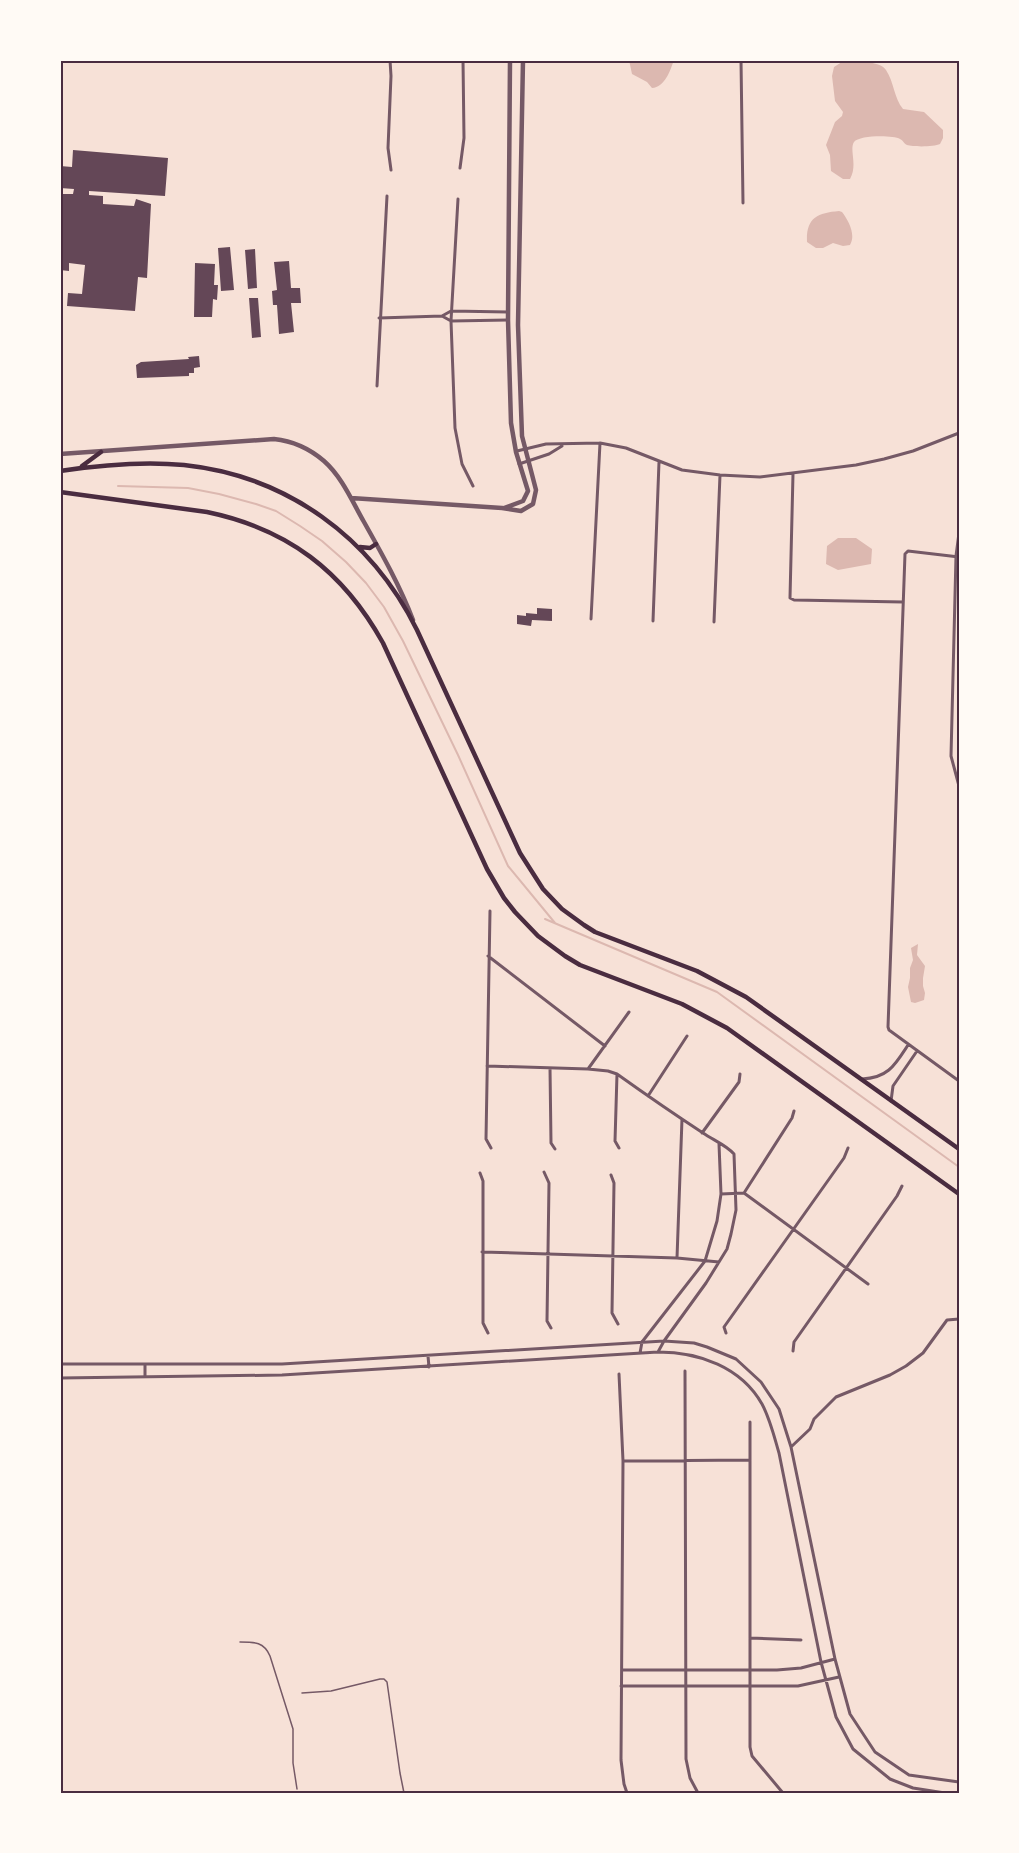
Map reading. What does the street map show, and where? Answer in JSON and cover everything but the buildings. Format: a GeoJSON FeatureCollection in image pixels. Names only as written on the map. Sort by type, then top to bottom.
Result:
{"type":"FeatureCollection","features":[{"type":"Feature","properties":{"kind":"main road"},"geometry":{"type":"LineString","coordinates":[[80,468],[101,452]]}},
{"type":"Feature","properties":{"kind":"main road"},"geometry":{"type":"LineString","coordinates":[[60,471],[158,464],[207,469],[247,478],[282,492],[340,530],[390,584],[416,627],[520,853],[534,877],[552,899],[573,918],[595,932],[697,971],[746,997],[959,1149]]}},
{"type":"Feature","properties":{"kind":"main road"},"geometry":{"type":"LineString","coordinates":[[60,492],[227,516],[285,539],[319,563],[349,592],[373,625],[487,869],[504,898],[526,925],[551,947],[580,965],[682,1004],[727,1029],[959,1194]]}},
{"type":"Feature","properties":{"kind":"main road"},"geometry":{"type":"LineString","coordinates":[[358,547],[370,549],[376,544]]}},
{"type":"Feature","properties":{"kind":"street"},"geometry":{"type":"LineString","coordinates":[[390,60],[387,142],[391,170]]}},
{"type":"Feature","properties":{"kind":"street"},"geometry":{"type":"LineString","coordinates":[[460,168],[464,138],[463,60]]}},
{"type":"Feature","properties":{"kind":"street"},"geometry":{"type":"LineString","coordinates":[[502,508],[523,501],[528,491],[516,452],[511,423],[508,343],[510,60]]}},
{"type":"Feature","properties":{"kind":"street"},"geometry":{"type":"LineString","coordinates":[[351,498],[502,508],[521,512],[534,504],[536,490],[534,475],[525,449],[522,425],[519,343],[522,60]]}},
{"type":"Feature","properties":{"kind":"street"},"geometry":{"type":"LineString","coordinates":[[741,60],[743,203]]}},
{"type":"Feature","properties":{"kind":"street"},"geometry":{"type":"LineString","coordinates":[[377,386],[387,196]]}},
{"type":"Feature","properties":{"kind":"street"},"geometry":{"type":"LineString","coordinates":[[458,199],[451,311],[456,438],[462,464],[473,486]]}},
{"type":"Feature","properties":{"kind":"street"},"geometry":{"type":"LineString","coordinates":[[508,286],[518,288]]}},
{"type":"Feature","properties":{"kind":"street"},"geometry":{"type":"LineString","coordinates":[[379,318],[442,316],[451,311],[508,312]]}},
{"type":"Feature","properties":{"kind":"street"},"geometry":{"type":"LineString","coordinates":[[442,316],[451,321],[508,320]]}},
{"type":"Feature","properties":{"kind":"street"},"geometry":{"type":"LineString","coordinates":[[508,343],[519,343]]}},
{"type":"Feature","properties":{"kind":"street"},"geometry":{"type":"LineString","coordinates":[[516,452],[546,444],[600,443],[626,448],[682,470],[760,477],[856,465],[884,459],[913,451],[959,433]]}},
{"type":"Feature","properties":{"kind":"street"},"geometry":{"type":"LineString","coordinates":[[60,454],[281,440],[304,448],[324,461],[340,478],[401,590],[416,627]]}},
{"type":"Feature","properties":{"kind":"street"},"geometry":{"type":"LineString","coordinates":[[591,618],[600,443]]}},
{"type":"Feature","properties":{"kind":"street"},"geometry":{"type":"LineString","coordinates":[[519,464],[549,454],[563,445]]}},
{"type":"Feature","properties":{"kind":"street"},"geometry":{"type":"LineString","coordinates":[[653,621],[659,462]]}},
{"type":"Feature","properties":{"kind":"street"},"geometry":{"type":"LineString","coordinates":[[793,474],[790,598],[794,600],[904,602]]}},
{"type":"Feature","properties":{"kind":"street"},"geometry":{"type":"LineString","coordinates":[[714,622],[720,475]]}},
{"type":"Feature","properties":{"kind":"street"},"geometry":{"type":"LineString","coordinates":[[959,533],[951,756],[959,786]]}},
{"type":"Feature","properties":{"kind":"street"},"geometry":{"type":"LineString","coordinates":[[957,556],[906,552],[888,1027],[908,1045],[959,1081]]}},
{"type":"Feature","properties":{"kind":"street"},"geometry":{"type":"LineString","coordinates":[[489,911],[486,1139],[491,1148]]}},
{"type":"Feature","properties":{"kind":"street"},"geometry":{"type":"LineString","coordinates":[[488,956],[605,1047]]}},
{"type":"Feature","properties":{"kind":"street"},"geometry":{"type":"LineString","coordinates":[[588,1069],[629,1012]]}},
{"type":"Feature","properties":{"kind":"street"},"geometry":{"type":"LineString","coordinates":[[648,1096],[687,1036]]}},
{"type":"Feature","properties":{"kind":"street"},"geometry":{"type":"LineString","coordinates":[[861,1079],[880,1077],[887,1072],[894,1066],[908,1045]]}},
{"type":"Feature","properties":{"kind":"street"},"geometry":{"type":"LineString","coordinates":[[891,1101],[894,1086],[916,1051]]}},
{"type":"Feature","properties":{"kind":"street"},"geometry":{"type":"LineString","coordinates":[[487,1066],[588,1069],[617,1074],[702,1133],[719,1144],[729,1147],[734,1154],[735,1210],[732,1234],[727,1249],[658,1352]]}},
{"type":"Feature","properties":{"kind":"street"},"geometry":{"type":"LineString","coordinates":[[550,1068],[551,1143],[555,1149]]}},
{"type":"Feature","properties":{"kind":"street"},"geometry":{"type":"LineString","coordinates":[[617,1074],[615,1141],[620,1148]]}},
{"type":"Feature","properties":{"kind":"street"},"geometry":{"type":"LineString","coordinates":[[702,1133],[739,1082],[740,1074]]}},
{"type":"Feature","properties":{"kind":"street"},"geometry":{"type":"LineString","coordinates":[[744,1193],[792,1118],[794,1110]]}},
{"type":"Feature","properties":{"kind":"street"},"geometry":{"type":"LineString","coordinates":[[677,1258],[682,1119]]}},
{"type":"Feature","properties":{"kind":"street"},"geometry":{"type":"LineString","coordinates":[[640,1353],[642,1342],[705,1261],[717,1221],[721,1194],[719,1144]]}},
{"type":"Feature","properties":{"kind":"street"},"geometry":{"type":"LineString","coordinates":[[726,1333],[724,1327],[844,1158],[848,1148]]}},
{"type":"Feature","properties":{"kind":"street"},"geometry":{"type":"LineString","coordinates":[[544,1172],[549,1183],[547,1321],[551,1328]]}},
{"type":"Feature","properties":{"kind":"street"},"geometry":{"type":"LineString","coordinates":[[480,1173],[483,1181],[483,1323],[488,1333]]}},
{"type":"Feature","properties":{"kind":"street"},"geometry":{"type":"LineString","coordinates":[[611,1175],[614,1183],[612,1313],[618,1324]]}},
{"type":"Feature","properties":{"kind":"street"},"geometry":{"type":"LineString","coordinates":[[793,1351],[794,1342],[847,1269],[897,1196],[902,1185]]}},
{"type":"Feature","properties":{"kind":"street"},"geometry":{"type":"LineString","coordinates":[[721,1194],[744,1193],[868,1284]]}},
{"type":"Feature","properties":{"kind":"street"},"geometry":{"type":"LineString","coordinates":[[482,1252],[677,1258],[719,1263]]}},
{"type":"Feature","properties":{"kind":"street"},"geometry":{"type":"LineString","coordinates":[[791,1447],[810,1429],[814,1419],[836,1397],[906,1366],[923,1353],[946,1320],[959,1319]]}},
{"type":"Feature","properties":{"kind":"street"},"geometry":{"type":"LineString","coordinates":[[60,1364],[282,1364],[664,1341],[694,1343],[736,1359],[761,1382],[779,1409],[791,1447],[835,1659],[850,1714],[875,1752],[909,1775],[959,1782]]}},
{"type":"Feature","properties":{"kind":"street"},"geometry":{"type":"LineString","coordinates":[[60,1378],[282,1375],[658,1352],[695,1355],[719,1364],[750,1388],[761,1403],[770,1422],[779,1453],[825,1681],[836,1717],[853,1749],[890,1779],[913,1788],[945,1793]]}},
{"type":"Feature","properties":{"kind":"street"},"geometry":{"type":"LineString","coordinates":[[428,1356],[429,1367]]}},
{"type":"Feature","properties":{"kind":"street"},"geometry":{"type":"LineString","coordinates":[[145,1364],[145,1377]]}},
{"type":"Feature","properties":{"kind":"street"},"geometry":{"type":"LineString","coordinates":[[685,1371],[686,1759],[690,1778],[698,1793]]}},
{"type":"Feature","properties":{"kind":"street"},"geometry":{"type":"LineString","coordinates":[[619,1374],[623,1461],[621,1760],[627,1793]]}},
{"type":"Feature","properties":{"kind":"street"},"geometry":{"type":"LineString","coordinates":[[750,1422],[750,1747],[752,1756],[783,1793]]}},
{"type":"Feature","properties":{"kind":"street"},"geometry":{"type":"LineString","coordinates":[[623,1461],[750,1460]]}},
{"type":"Feature","properties":{"kind":"street"},"geometry":{"type":"LineString","coordinates":[[750,1638],[801,1640]]}},
{"type":"Feature","properties":{"kind":"street"},"geometry":{"type":"LineString","coordinates":[[621,1670],[750,1671],[801,1668],[835,1659]]}},
{"type":"Feature","properties":{"kind":"street"},"geometry":{"type":"LineString","coordinates":[[621,1686],[798,1686],[839,1677]]}},
{"type":"Feature","properties":{"kind":"lane"},"geometry":{"type":"LineString","coordinates":[[240,1642],[262,1644],[267,1648],[293,1729],[293,1763],[297,1789]]}},
{"type":"Feature","properties":{"kind":"lane"},"geometry":{"type":"LineString","coordinates":[[302,1693],[331,1691],[384,1679],[387,1682],[404,1793]]}},
{"type":"Feature","properties":{"kind":"shaded area"},"geometry":{"type":"Polygon","coordinates":[[[629,60],[674,60],[664,82],[652,88],[647,82],[632,74],[629,60]]]}},
{"type":"Feature","properties":{"kind":"shaded area"},"geometry":{"type":"Polygon","coordinates":[[[845,60],[867,62],[883,67],[889,75],[903,109],[924,112],[943,130],[940,144],[914,146],[891,137],[862,138],[853,145],[853,168],[850,179],[843,179],[831,171],[830,155],[826,145],[835,122],[843,112],[835,101],[832,76],[834,67],[845,60]]]}},
{"type":"Feature","properties":{"kind":"shaded area"},"geometry":{"type":"Polygon","coordinates":[[[839,211],[845,216],[851,228],[850,245],[843,246],[833,243],[823,248],[816,248],[807,242],[808,227],[814,218],[825,213],[839,211]]]}},
{"type":"Feature","properties":{"kind":"shaded area"},"geometry":{"type":"Polygon","coordinates":[[[838,538],[856,538],[872,549],[871,564],[838,570],[826,564],[827,546],[838,538]]]}},
{"type":"Feature","properties":{"kind":"shaded area"},"geometry":{"type":"Polygon","coordinates":[[[918,944],[917,955],[925,966],[923,986],[925,993],[924,1000],[915,1003],[911,1002],[908,987],[913,960],[911,948],[918,944]]]}},
{"type":"Feature","properties":{"kind":"waterway"},"geometry":{"type":"LineString","coordinates":[[118,486],[188,488],[256,504],[276,511],[300,526],[346,562],[384,607],[403,641],[508,866],[555,923]]}},
{"type":"Feature","properties":{"kind":"waterway"},"geometry":{"type":"LineString","coordinates":[[545,919],[717,992],[959,1167]]}}]}
